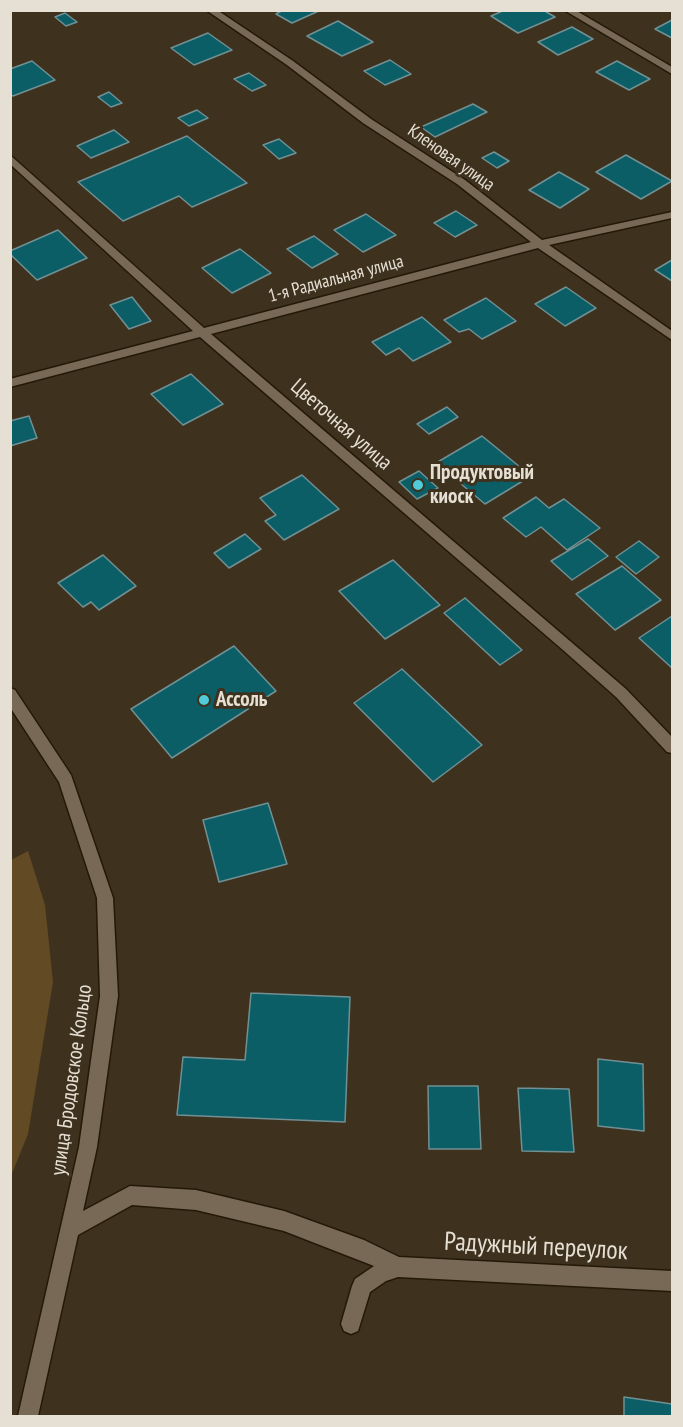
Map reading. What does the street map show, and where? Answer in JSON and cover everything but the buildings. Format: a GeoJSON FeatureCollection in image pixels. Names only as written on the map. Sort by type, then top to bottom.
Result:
{"type":"FeatureCollection","features":[{"type":"Feature","properties":{"kind":"street","name":"Кленовая улица"},"geometry":{"type":"LineString","coordinates":[[210,10],[290,63],[367,122],[461,182],[540,243],[672,336]]}},
{"type":"Feature","properties":{"kind":"street"},"geometry":{"type":"LineString","coordinates":[[568,10],[672,71]]}},
{"type":"Feature","properties":{"kind":"street","name":"Цветочная улица"},"geometry":{"type":"LineString","coordinates":[[10,158],[204,334],[621,693],[672,747]]}},
{"type":"Feature","properties":{"kind":"street","name":"1-я Радиальная улица"},"geometry":{"type":"LineString","coordinates":[[10,383],[204,334],[540,243],[672,215]]}},
{"type":"Feature","properties":{"kind":"street","name":"улица Бродовское Кольцо"},"geometry":{"type":"LineString","coordinates":[[10,694],[66,780],[105,898],[109,996],[88,1147],[28,1416]]}},
{"type":"Feature","properties":{"kind":"street","name":"Радужный переулок"},"geometry":{"type":"LineString","coordinates":[[71,1228],[130,1196],[196,1200],[284,1221],[364,1250],[398,1268]]}},
{"type":"Feature","properties":{"kind":"street","name":"Радужный переулок"},"geometry":{"type":"LineString","coordinates":[[351,1324],[362,1286],[380,1273],[398,1268],[672,1281]]}},
{"type":"Feature","properties":{"kind":"shaded area"},"geometry":{"type":"Polygon","coordinates":[[[28,851],[45,905],[53,982],[28,1134],[11,1176],[11,860],[28,851]]]}},
{"type":"Feature","properties":{"kind":"place","name":"Продуктовый киоск"},"geometry":{"type":"Point","coordinates":[418,485]}},
{"type":"Feature","properties":{"kind":"place","name":"Ассоль"},"geometry":{"type":"Point","coordinates":[204,700]}}]}
